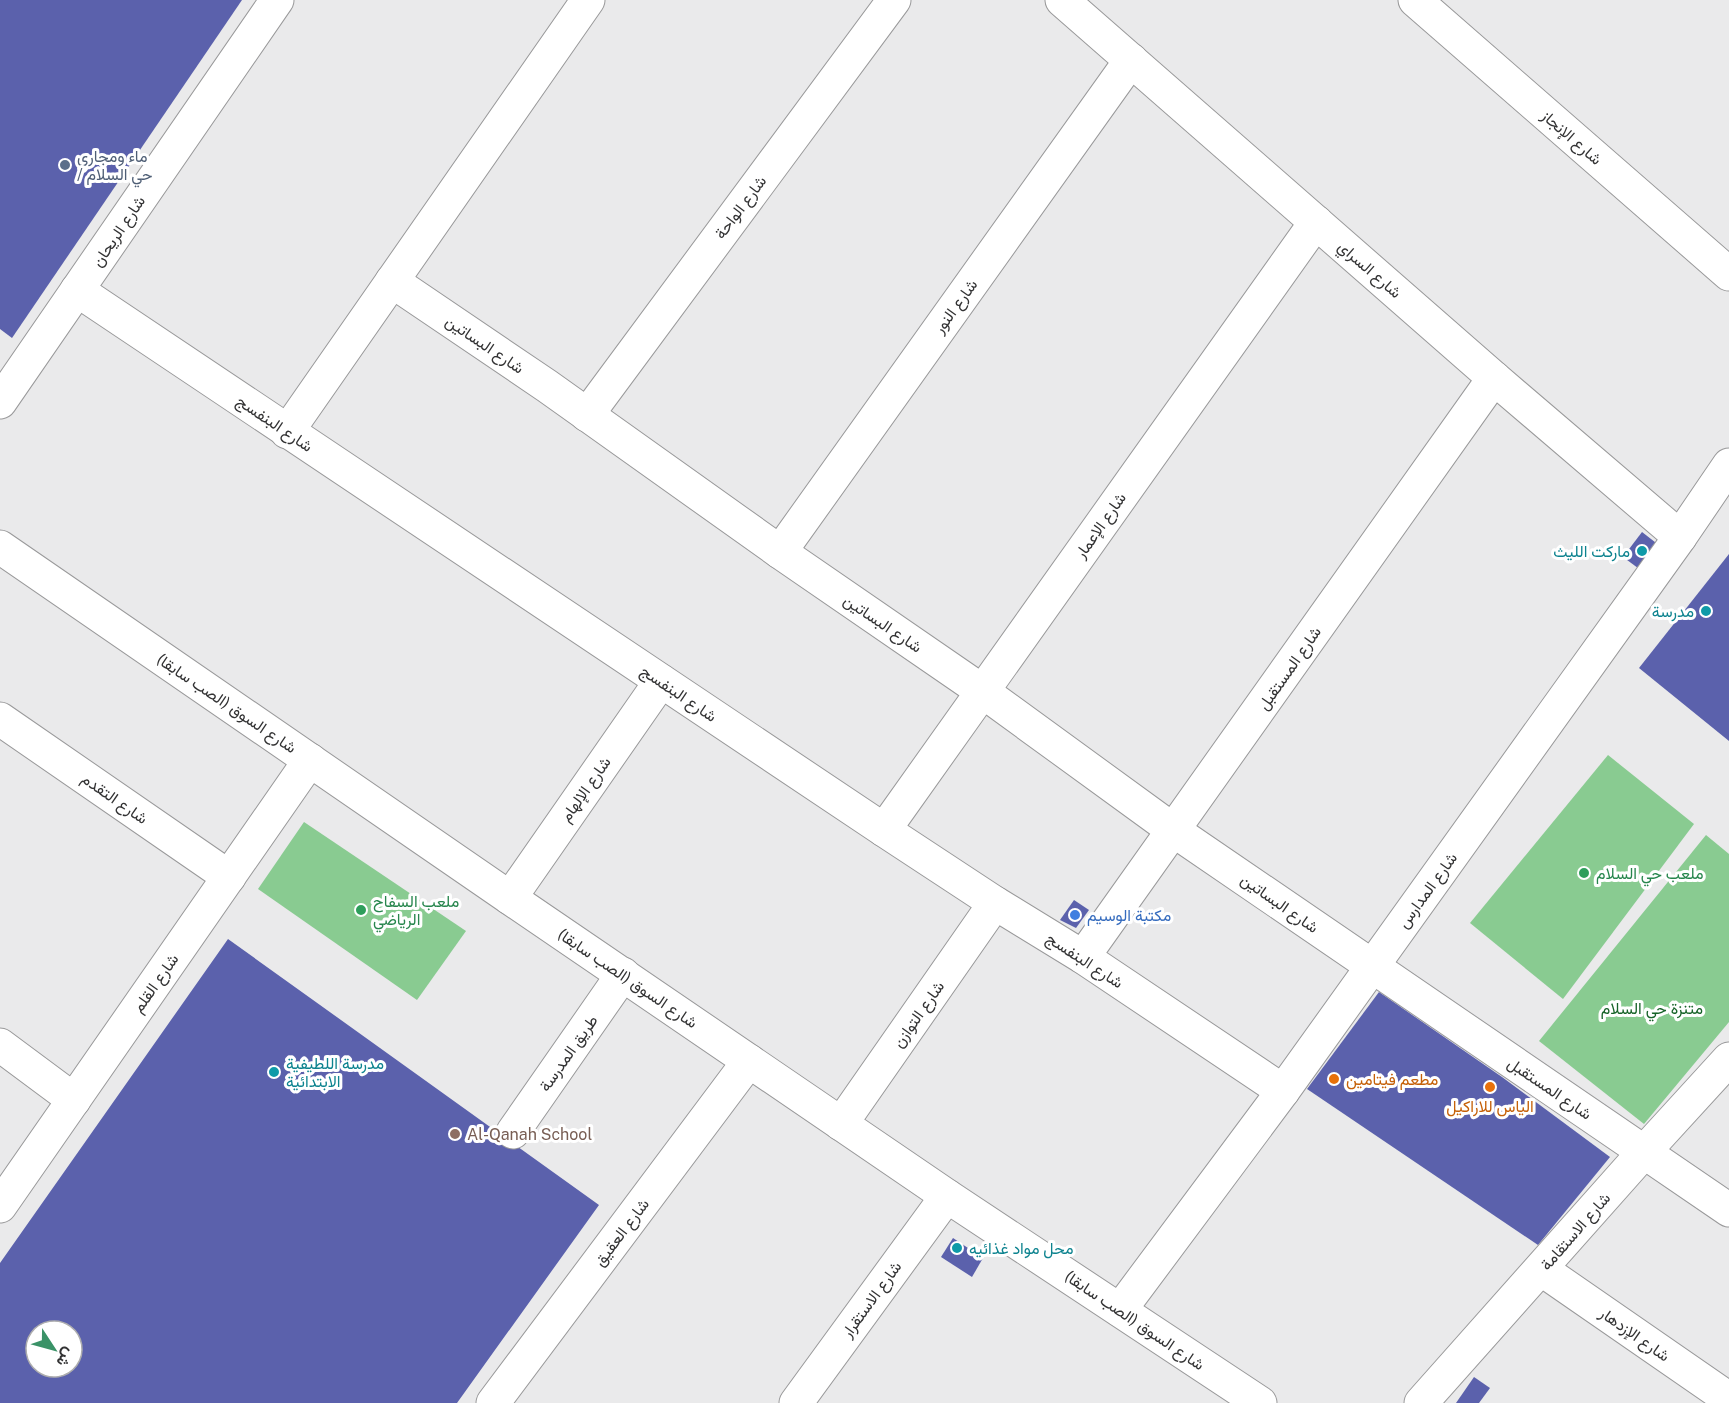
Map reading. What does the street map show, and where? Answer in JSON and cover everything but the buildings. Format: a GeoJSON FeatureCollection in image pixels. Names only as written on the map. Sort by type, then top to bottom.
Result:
{"type":"FeatureCollection","features":[{"type":"Feature","properties":{"kind":"street","name":"شارع الريحان"},"geometry":{"type":"LineString","coordinates":[[0,402],[11,361],[78,290],[277,0]]}},
{"type":"Feature","properties":{"kind":"street"},"geometry":{"type":"LineString","coordinates":[[287,432],[588,0]]}},
{"type":"Feature","properties":{"kind":"street","name":"شارع الواحة"},"geometry":{"type":"LineString","coordinates":[[587,415],[894,0]]}},
{"type":"Feature","properties":{"kind":"street","name":"شارع السراي"},"geometry":{"type":"LineString","coordinates":[[1062,0],[1494,378],[1680,537]]}},
{"type":"Feature","properties":{"kind":"street","name":"شارع الإنجاز"},"geometry":{"type":"LineString","coordinates":[[1415,0],[1729,274]]}},
{"type":"Feature","properties":{"kind":"street","name":"شارع النور"},"geometry":{"type":"LineString","coordinates":[[780,552],[1131,60]]}},
{"type":"Feature","properties":{"kind":"street","name":"شارع الإعمار"},"geometry":{"type":"LineString","coordinates":[[884,830],[1316,222]]}},
{"type":"Feature","properties":{"kind":"street","name":"شارع البساتين"},"geometry":{"type":"LineString","coordinates":[[392,281],[982,691],[1173,830],[1372,967]]}},
{"type":"Feature","properties":{"kind":"street","name":"شارع البنفسج"},"geometry":{"type":"LineString","coordinates":[[78,290],[884,830],[995,903],[1083,957],[1283,1091]]}},
{"type":"Feature","properties":{"kind":"street","name":"شارع المستقبل"},"geometry":{"type":"LineString","coordinates":[[1083,957],[1494,378]]}},
{"type":"Feature","properties":{"kind":"street","name":"شارع المدارس"},"geometry":{"type":"LineString","coordinates":[[1120,1310],[1283,1091],[1680,537],[1729,465]]}},
{"type":"Feature","properties":{"kind":"street","name":"شارع السوق (الصب سابقا)"},"geometry":{"type":"LineString","coordinates":[[0,547],[841,1124],[1260,1403]]}},
{"type":"Feature","properties":{"kind":"street","name":"شارع الإلهام"},"geometry":{"type":"LineString","coordinates":[[510,898],[661,681]]}},
{"type":"Feature","properties":{"kind":"street","name":"شارع التقدم"},"geometry":{"type":"LineString","coordinates":[[0,719],[229,877]]}},
{"type":"Feature","properties":{"kind":"street","name":"شارع القلم"},"geometry":{"type":"LineString","coordinates":[[0,1206],[310,759]]}},
{"type":"Feature","properties":{"kind":"street","name":"شارع التوازن"},"geometry":{"type":"LineString","coordinates":[[841,1124],[995,903]]}},
{"type":"Feature","properties":{"kind":"street","name":"شارع المستقبل"},"geometry":{"type":"LineString","coordinates":[[1372,967],[1729,1209]]}},
{"type":"Feature","properties":{"kind":"street","name":"طريق المدرسة"},"geometry":{"type":"LineString","coordinates":[[513,1132],[622,974]]}},
{"type":"Feature","properties":{"kind":"street"},"geometry":{"type":"LineString","coordinates":[[0,1045],[74,1100]]}},
{"type":"Feature","properties":{"kind":"street","name":"شارع الاستقامة"},"geometry":{"type":"LineString","coordinates":[[1422,1403],[1729,1059]]}},
{"type":"Feature","properties":{"kind":"street","name":"شارع العقيق"},"geometry":{"type":"LineString","coordinates":[[493,1403],[749,1061]]}},
{"type":"Feature","properties":{"kind":"street","name":"شارع الاستقرار"},"geometry":{"type":"LineString","coordinates":[[796,1403],[947,1196]]}},
{"type":"Feature","properties":{"kind":"street","name":"شارع الإزدهار"},"geometry":{"type":"LineString","coordinates":[[1541,1269],[1729,1399]]}},
{"type":"Feature","properties":{"kind":"green space","name":"ملعب حي السلام"},"geometry":{"type":"Polygon","coordinates":[[[1608,755],[1694,824],[1563,999],[1470,923],[1608,755]]]}},
{"type":"Feature","properties":{"kind":"green space","name":"ملعب السفاح الرياضي"},"geometry":{"type":"Polygon","coordinates":[[[304,822],[466,931],[417,1000],[258,889],[304,822]]]}},
{"type":"Feature","properties":{"kind":"green space","name":"متنزة حي السلام"},"geometry":{"type":"Polygon","coordinates":[[[1706,835],[1729,854],[1729,1022],[1644,1124],[1539,1041],[1706,835]]]}},
{"type":"Feature","properties":{"kind":"place","name":"ماء ومجاري / حي السلام"},"geometry":{"type":"Point","coordinates":[65,165]}},
{"type":"Feature","properties":{"kind":"place","name":"ماركت الليث"},"geometry":{"type":"Point","coordinates":[1642,551]}},
{"type":"Feature","properties":{"kind":"place","name":"مدرسة"},"geometry":{"type":"Point","coordinates":[1706,611]}},
{"type":"Feature","properties":{"kind":"place","name":"ملعب حي السلام"},"geometry":{"type":"Point","coordinates":[1584,873]}},
{"type":"Feature","properties":{"kind":"place","name":"ملعب السفاح الرياضي"},"geometry":{"type":"Point","coordinates":[361,910]}},
{"type":"Feature","properties":{"kind":"place","name":"مكتبة الوسيم"},"geometry":{"type":"Point","coordinates":[1075,915]}},
{"type":"Feature","properties":{"kind":"place","name":"مدرسة اللطيفية الابتدائية"},"geometry":{"type":"Point","coordinates":[274,1072]}},
{"type":"Feature","properties":{"kind":"place","name":"مطعم فيتامين"},"geometry":{"type":"Point","coordinates":[1334,1079]}},
{"type":"Feature","properties":{"kind":"place","name":"الياس للاراكيل"},"geometry":{"type":"Point","coordinates":[1490,1087]}},
{"type":"Feature","properties":{"kind":"place","name":"Al-Qanah School"},"geometry":{"type":"Point","coordinates":[455,1134]}},
{"type":"Feature","properties":{"kind":"place","name":"محل مواد غذائيه"},"geometry":{"type":"Point","coordinates":[957,1248]}}]}
